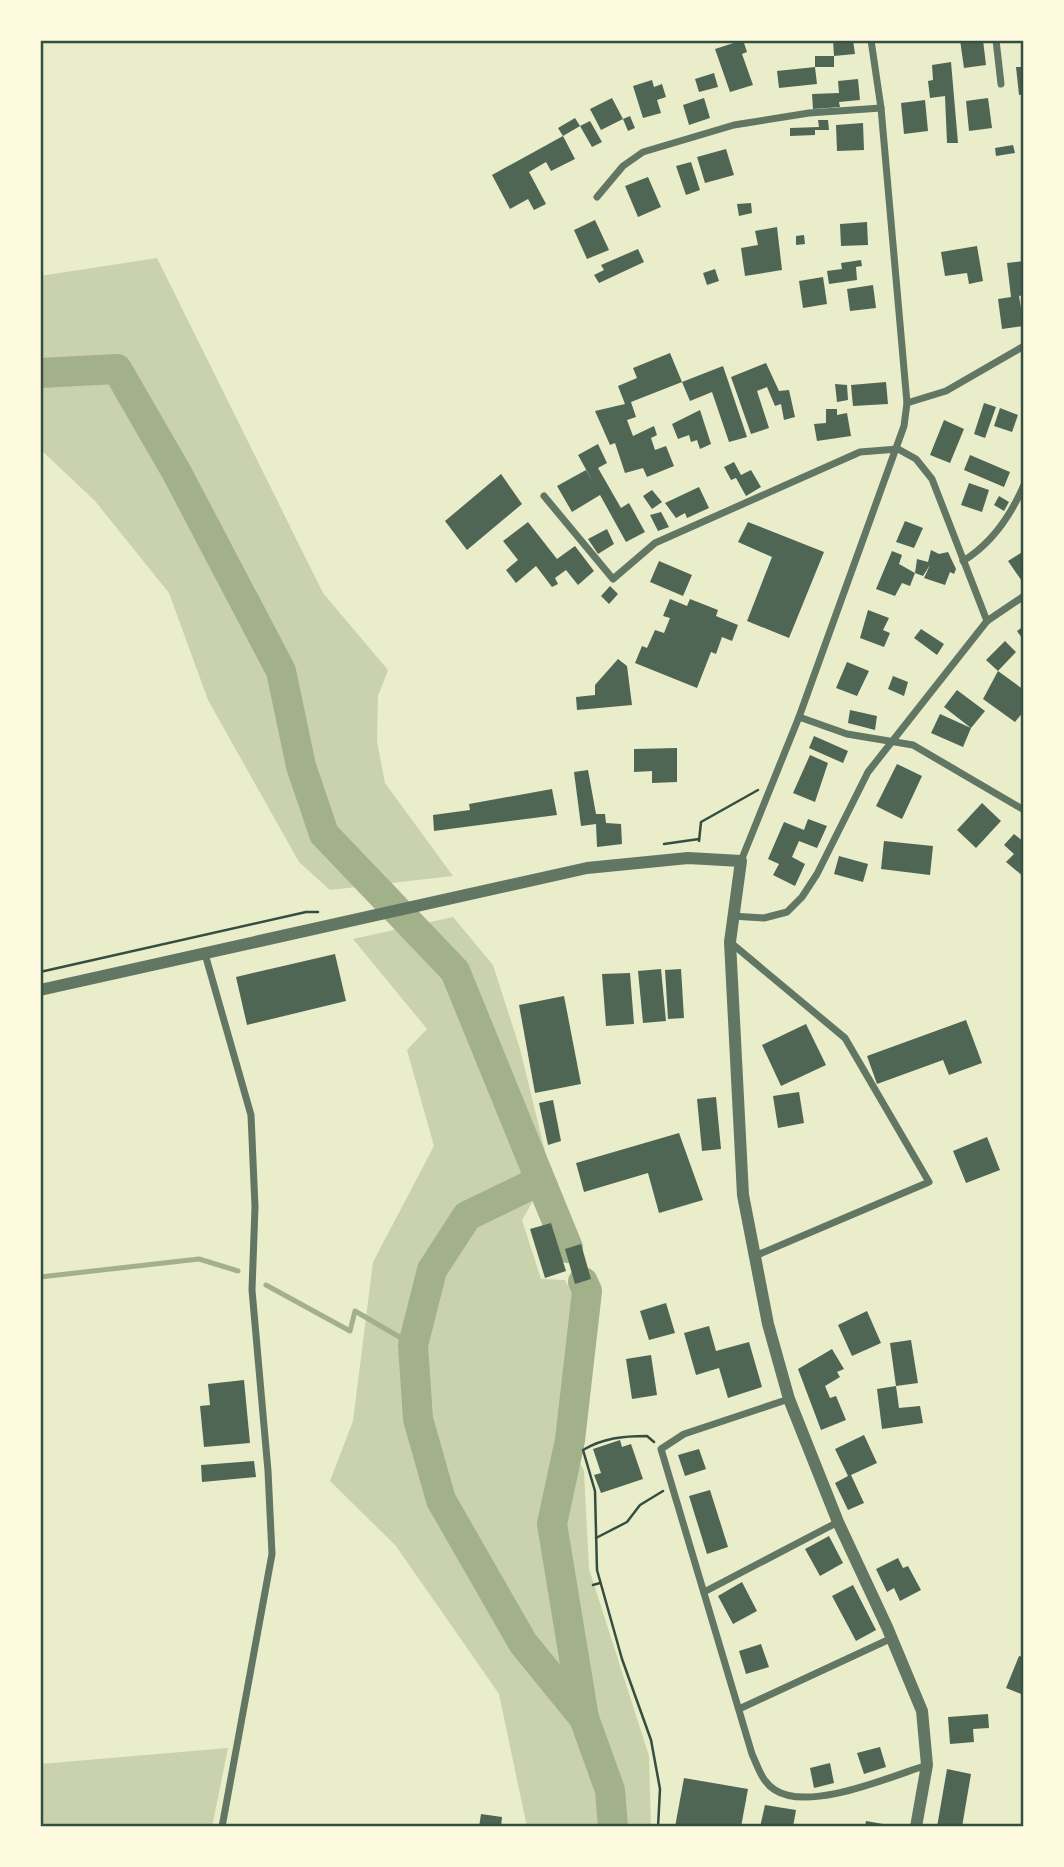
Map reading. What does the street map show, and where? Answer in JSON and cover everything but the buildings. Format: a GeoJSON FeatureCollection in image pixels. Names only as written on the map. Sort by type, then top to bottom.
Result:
{"type":"FeatureCollection","features":[{"type":"Feature","properties":{"kind":"street"},"geometry":{"type":"LineString","coordinates":[[871,40],[881,108],[907,403],[898,449],[799,718],[770,783],[741,860],[730,942],[738,1146],[743,1195],[768,1324],[789,1399],[838,1522],[922,1710],[928,1765],[916,1827]]}},
{"type":"Feature","properties":{"kind":"street"},"geometry":{"type":"LineString","coordinates":[[996,40],[1001,84]]}},
{"type":"Feature","properties":{"kind":"street"},"geometry":{"type":"LineString","coordinates":[[597,197],[623,166],[643,152],[734,125],[809,113],[881,108]]}},
{"type":"Feature","properties":{"kind":"street"},"geometry":{"type":"LineString","coordinates":[[907,403],[946,391],[1024,346]]}},
{"type":"Feature","properties":{"kind":"street"},"geometry":{"type":"LineString","coordinates":[[544,496],[613,579],[655,542],[860,452],[898,449],[916,459],[932,479],[987,621]]}},
{"type":"Feature","properties":{"kind":"street"},"geometry":{"type":"LineString","coordinates":[[963,561],[984,549],[1016,503],[1024,485]]}},
{"type":"Feature","properties":{"kind":"street"},"geometry":{"type":"LineString","coordinates":[[732,916],[764,918],[787,912],[802,897],[817,874],[868,772],[987,621],[1024,596]]}},
{"type":"Feature","properties":{"kind":"street"},"geometry":{"type":"LineString","coordinates":[[799,718],[847,734],[893,739],[914,745],[1024,810]]}},
{"type":"Feature","properties":{"kind":"street"},"geometry":{"type":"LineString","coordinates":[[40,990],[587,868],[641,861],[700,858],[741,860]]}},
{"type":"Feature","properties":{"kind":"street"},"geometry":{"type":"LineString","coordinates":[[730,942],[845,1038],[929,1182],[755,1256]]}},
{"type":"Feature","properties":{"kind":"street"},"geometry":{"type":"LineString","coordinates":[[205,954],[251,1115],[255,1207],[252,1290],[268,1471],[271,1555],[222,1827]]}},
{"type":"Feature","properties":{"kind":"street"},"geometry":{"type":"LineString","coordinates":[[789,1399],[684,1434],[661,1449],[670,1487],[752,1754],[764,1781],[776,1791],[799,1798],[833,1794],[928,1765]]}},
{"type":"Feature","properties":{"kind":"street"},"geometry":{"type":"LineString","coordinates":[[704,1592],[838,1522]]}},
{"type":"Feature","properties":{"kind":"street"},"geometry":{"type":"LineString","coordinates":[[739,1709],[892,1638]]}},
{"type":"Feature","properties":{"kind":"path"},"geometry":{"type":"LineString","coordinates":[[699,839],[701,821],[770,783]]}},
{"type":"Feature","properties":{"kind":"path"},"geometry":{"type":"LineString","coordinates":[[40,972],[306,912],[322,913]]}},
{"type":"Feature","properties":{"kind":"path"},"geometry":{"type":"LineString","coordinates":[[658,1827],[660,1789],[651,1740],[622,1659],[600,1583],[595,1491],[583,1450],[598,1441],[647,1436],[661,1449]]}},
{"type":"Feature","properties":{"kind":"path"},"geometry":{"type":"LineString","coordinates":[[596,1538],[628,1522],[640,1505],[670,1487]]}},
{"type":"Feature","properties":{"kind":"path"},"geometry":{"type":"LineString","coordinates":[[593,1585],[600,1583]]}},
{"type":"Feature","properties":{"kind":"green space"},"geometry":{"type":"Polygon","coordinates":[[[157,258],[323,593],[388,670],[378,696],[377,741],[385,783],[453,876],[330,890],[299,862],[208,700],[169,593],[95,501],[40,449],[40,276],[157,258]]]}},
{"type":"Feature","properties":{"kind":"green space"},"geometry":{"type":"Polygon","coordinates":[[[453,917],[493,965],[520,1049],[550,1172],[522,1220],[541,1279],[565,1280],[575,1300],[558,1418],[584,1471],[589,1569],[649,1756],[651,1827],[527,1827],[499,1694],[396,1546],[330,1481],[353,1421],[373,1262],[434,1146],[407,1050],[427,1029],[353,939],[453,917]]]}},
{"type":"Feature","properties":{"kind":"green space"},"geometry":{"type":"Polygon","coordinates":[[[228,1748],[212,1827],[40,1827],[40,1764],[228,1748]]]}},
{"type":"Feature","properties":{"kind":"waterway"},"geometry":{"type":"LineString","coordinates":[[40,373],[117,369],[177,473],[281,671],[301,766],[324,834],[455,971],[568,1248]]}},
{"type":"Feature","properties":{"kind":"waterway"},"geometry":{"type":"LineString","coordinates":[[539,1181],[467,1216],[432,1270],[413,1345],[418,1419],[441,1500],[523,1643],[584,1718]]}},
{"type":"Feature","properties":{"kind":"waterway"},"geometry":{"type":"LineString","coordinates":[[40,1277],[199,1259],[238,1271]]}},
{"type":"Feature","properties":{"kind":"waterway"},"geometry":{"type":"LineString","coordinates":[[583,1282],[587,1291],[570,1440],[552,1524],[584,1718],[610,1790],[613,1827]]}},
{"type":"Feature","properties":{"kind":"waterway"},"geometry":{"type":"LineString","coordinates":[[266,1285],[350,1331],[355,1311],[413,1345]]}}]}
